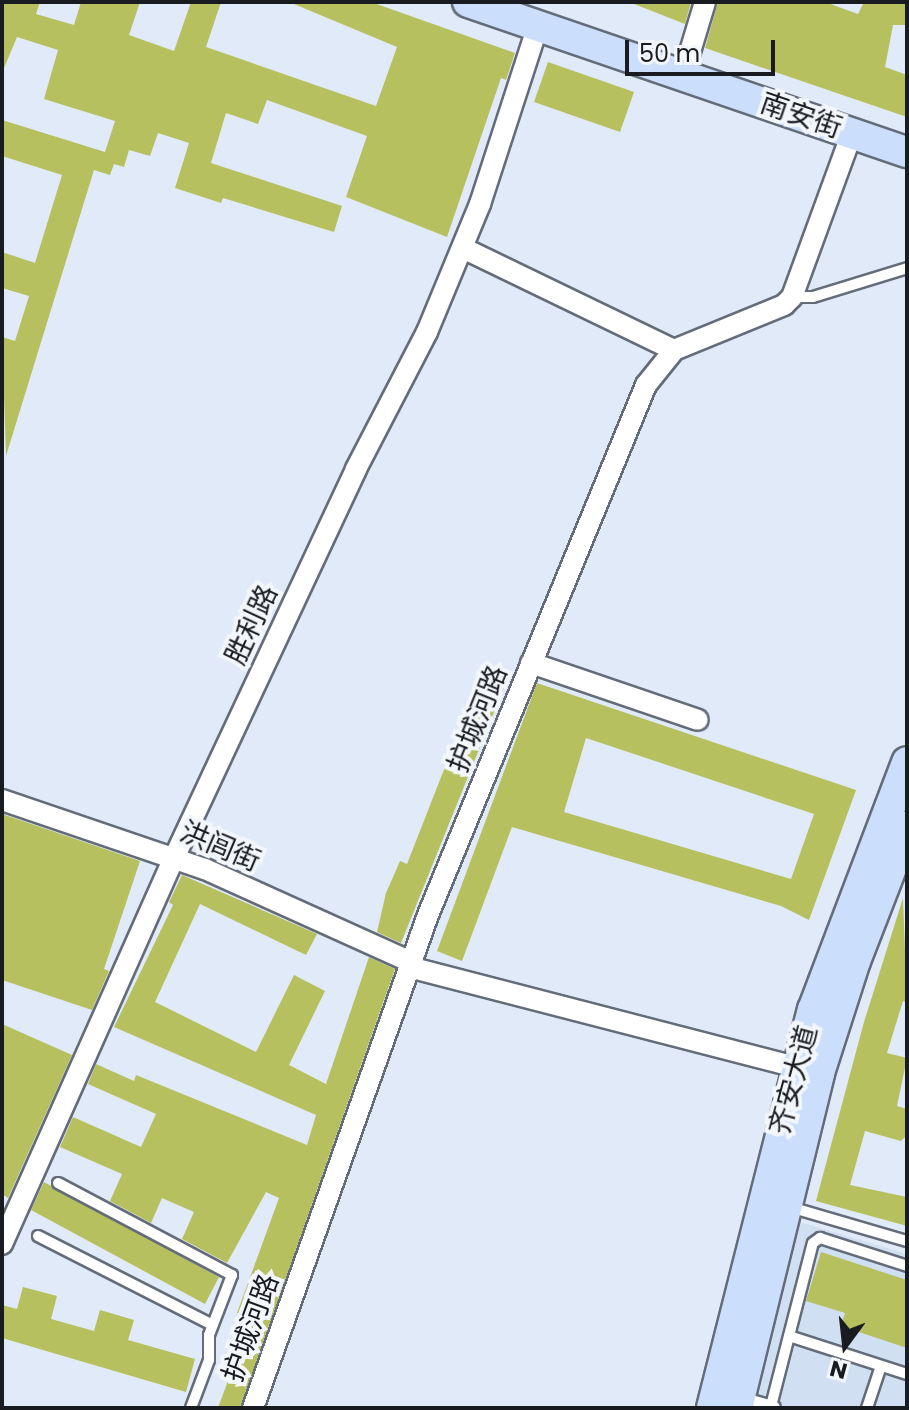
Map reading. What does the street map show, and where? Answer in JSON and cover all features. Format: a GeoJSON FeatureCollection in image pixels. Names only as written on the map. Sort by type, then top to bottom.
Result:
{"type":"FeatureCollection","features":[{"type":"Feature","properties":{"kind":"main road","name":"南安街"},"geometry":{"type":"LineString","coordinates":[[468,2],[907,152]]}},
{"type":"Feature","properties":{"kind":"main road","name":"齐安大道"},"geometry":{"type":"LineString","coordinates":[[730,1404],[774,1203],[796,1067],[832,953],[907,762]]}},
{"type":"Feature","properties":{"kind":"main road","name":"齐安大道"},"geometry":{"type":"LineString","coordinates":[[774,1203],[836,1017],[907,827]]}},
{"type":"Feature","properties":{"kind":"street"},"geometry":{"type":"LineString","coordinates":[[683,75],[705,2]]}},
{"type":"Feature","properties":{"kind":"street","name":"胜利路"},"geometry":{"type":"LineString","coordinates":[[2,1244],[174,858],[463,248],[538,26]]}},
{"type":"Feature","properties":{"kind":"street"},"geometry":{"type":"LineString","coordinates":[[792,297],[852,133]]}},
{"type":"Feature","properties":{"kind":"street"},"geometry":{"type":"LineString","coordinates":[[463,248],[674,350]]}},
{"type":"Feature","properties":{"kind":"street","name":"护城河路"},"geometry":{"type":"LineString","coordinates":[[253,1408],[410,965],[646,385],[674,350],[784,305],[792,297]]}},
{"type":"Feature","properties":{"kind":"street"},"geometry":{"type":"LineString","coordinates":[[531,663],[698,720]]}},
{"type":"Feature","properties":{"kind":"street","name":"洪闾街"},"geometry":{"type":"LineString","coordinates":[[2,800],[174,858],[410,965],[796,1067]]}},
{"type":"Feature","properties":{"kind":"lane"},"geometry":{"type":"LineString","coordinates":[[792,297],[813,297],[907,268]]}},
{"type":"Feature","properties":{"kind":"lane"},"geometry":{"type":"LineString","coordinates":[[58,1183],[232,1275],[213,1325],[209,1360],[191,1408]]}},
{"type":"Feature","properties":{"kind":"lane"},"geometry":{"type":"LineString","coordinates":[[774,1203],[907,1241]]}},
{"type":"Feature","properties":{"kind":"lane"},"geometry":{"type":"LineString","coordinates":[[38,1236],[213,1325]]}},
{"type":"Feature","properties":{"kind":"lane"},"geometry":{"type":"LineString","coordinates":[[730,1404],[774,1407],[813,1243],[820,1238],[907,1266]]}},
{"type":"Feature","properties":{"kind":"lane"},"geometry":{"type":"LineString","coordinates":[[789,1336],[907,1374]]}},
{"type":"Feature","properties":{"kind":"lane"},"geometry":{"type":"LineString","coordinates":[[867,1408],[881,1366]]}},
{"type":"Feature","properties":{"kind":"shaded area"},"geometry":{"type":"Polygon","coordinates":[[[800,1222],[907,1254],[907,1408],[751,1408],[800,1222]]]}},
{"type":"Feature","properties":{"kind":"building"},"geometry":{"type":"Polygon","coordinates":[[[2,2],[40,2],[36,14],[74,25],[81,2],[140,2],[129,35],[174,51],[191,2],[221,2],[206,47],[376,106],[397,47],[289,2],[371,2],[515,53],[506,80],[501,78],[447,237],[346,197],[367,136],[267,100],[258,124],[226,113],[211,163],[342,206],[334,232],[223,198],[221,203],[175,188],[189,143],[158,133],[150,156],[129,150],[124,167],[114,164],[110,175],[94,170],[6,456],[2,337],[15,341],[29,296],[2,288],[2,252],[35,263],[62,175],[2,156],[2,120],[105,152],[115,121],[44,99],[58,50],[17,37],[2,73],[2,2]]]}},
{"type":"Feature","properties":{"kind":"building"},"geometry":{"type":"Polygon","coordinates":[[[629,2],[691,2],[685,24],[629,2]]]}},
{"type":"Feature","properties":{"kind":"building"},"geometry":{"type":"Polygon","coordinates":[[[718,2],[825,2],[858,14],[864,2],[907,2],[907,25],[893,25],[885,67],[907,75],[907,117],[705,48],[718,2]]]}},
{"type":"Feature","properties":{"kind":"building"},"geometry":{"type":"Polygon","coordinates":[[[548,62],[634,92],[620,132],[534,102],[548,62]]]}},
{"type":"Feature","properties":{"kind":"building"},"geometry":{"type":"Polygon","coordinates":[[[483,670],[507,680],[401,943],[377,932],[386,893],[400,861],[407,864],[483,670]]]}},
{"type":"Feature","properties":{"kind":"building"},"geometry":{"type":"Polygon","coordinates":[[[537,683],[856,790],[809,920],[781,906],[512,827],[462,961],[437,951],[537,683]],[[586,738],[564,812],[791,879],[814,814],[586,738]]]}},
{"type":"Feature","properties":{"kind":"building"},"geometry":{"type":"Polygon","coordinates":[[[2,814],[140,861],[104,969],[109,971],[92,1010],[2,980],[2,814]]]}},
{"type":"Feature","properties":{"kind":"building"},"geometry":{"type":"Polygon","coordinates":[[[182,875],[317,934],[306,955],[200,904],[155,1002],[256,1052],[294,975],[325,991],[289,1065],[326,1084],[369,957],[395,969],[240,1408],[218,1408],[251,1318],[237,1313],[279,1198],[266,1192],[227,1263],[182,1239],[194,1212],[162,1198],[151,1223],[110,1201],[122,1174],[60,1147],[73,1117],[141,1147],[156,1114],[88,1084],[96,1064],[134,1081],[136,1075],[307,1145],[316,1115],[114,1027],[173,905],[169,902],[182,875]]]}},
{"type":"Feature","properties":{"kind":"building"},"geometry":{"type":"Polygon","coordinates":[[[903,898],[907,1002],[903,1001],[887,1053],[907,1058],[897,1106],[907,1109],[907,1135],[901,1141],[865,1131],[850,1185],[907,1197],[907,1226],[816,1201],[864,1022],[903,898]]]}},
{"type":"Feature","properties":{"kind":"building"},"geometry":{"type":"Polygon","coordinates":[[[2,1024],[72,1055],[8,1198],[2,1194],[2,1024]]]}},
{"type":"Feature","properties":{"kind":"building"},"geometry":{"type":"Polygon","coordinates":[[[44,1182],[219,1277],[205,1304],[31,1210],[44,1182]]]}},
{"type":"Feature","properties":{"kind":"building"},"geometry":{"type":"Polygon","coordinates":[[[821,1252],[907,1280],[907,1348],[841,1326],[845,1313],[806,1301],[821,1252]]]}},
{"type":"Feature","properties":{"kind":"building"},"geometry":{"type":"Polygon","coordinates":[[[23,1287],[57,1296],[51,1319],[94,1331],[100,1310],[134,1320],[128,1340],[195,1359],[186,1392],[2,1338],[2,1305],[17,1309],[23,1287]]]}}]}
